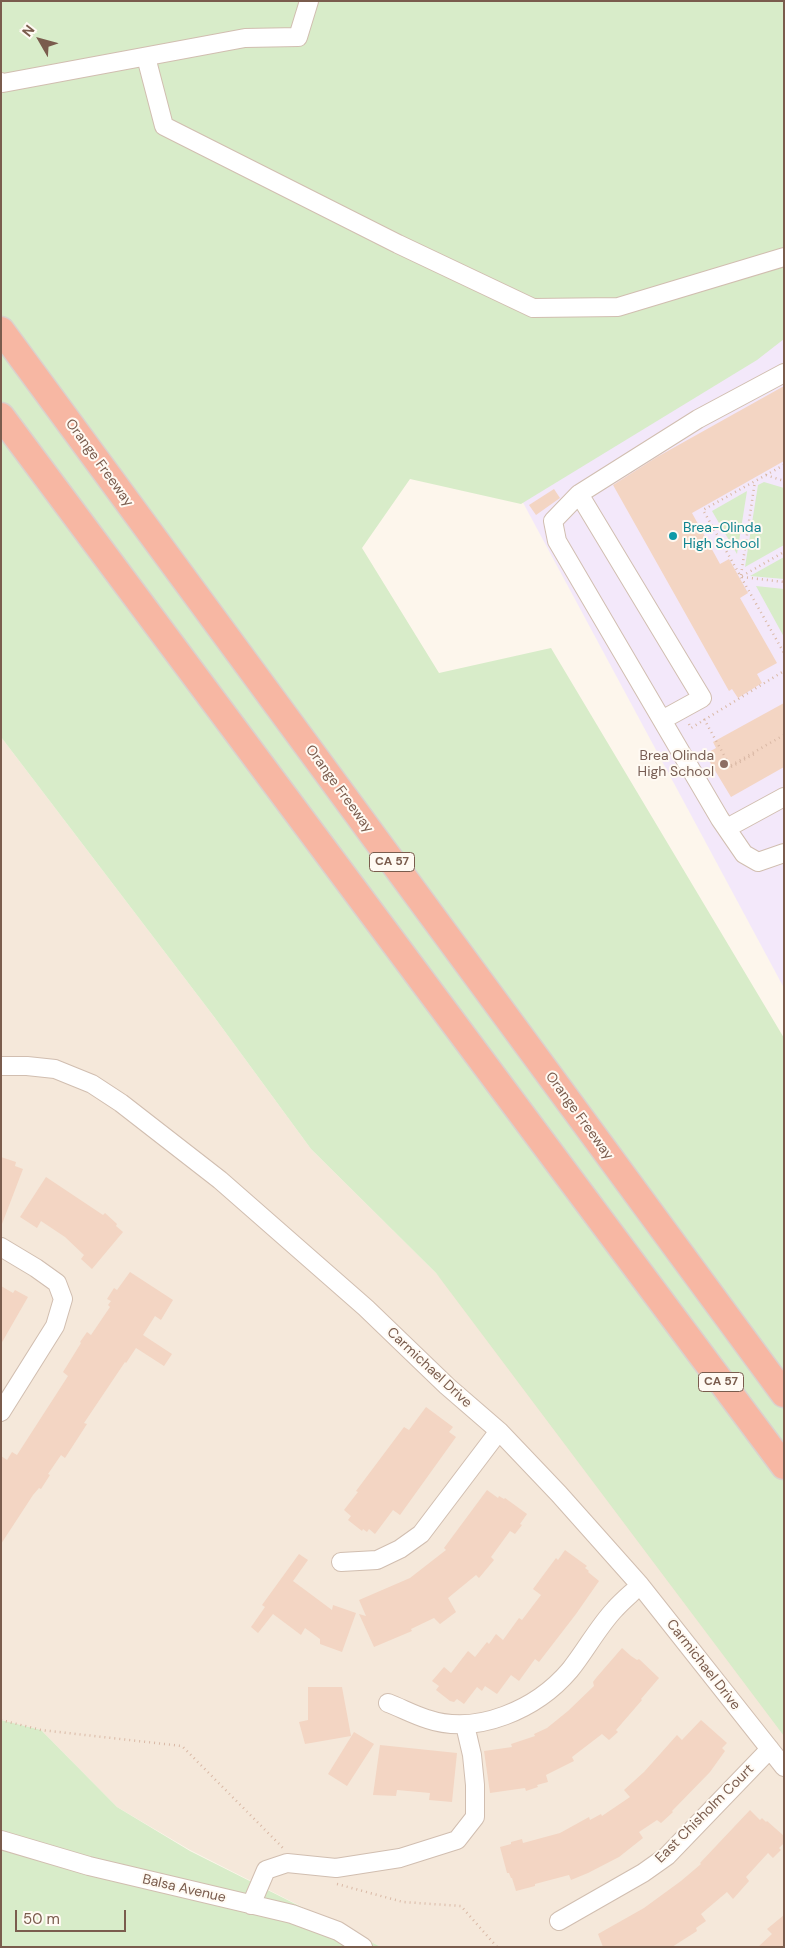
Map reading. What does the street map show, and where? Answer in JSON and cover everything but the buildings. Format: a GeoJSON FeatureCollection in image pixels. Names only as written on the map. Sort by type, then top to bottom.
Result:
{"type":"FeatureCollection","features":[{"type":"Feature","properties":{"kind":"highway","name":"Orange Freeway"},"geometry":{"type":"LineString","coordinates":[[1,330],[784,1394]]}},
{"type":"Feature","properties":{"kind":"highway","name":"CA 57"},"geometry":{"type":"LineString","coordinates":[[1,416],[784,1466]]}},
{"type":"Feature","properties":{"kind":"street"},"geometry":{"type":"LineString","coordinates":[[1,82],[245,38],[298,37],[310,1]]}},
{"type":"Feature","properties":{"kind":"street"},"geometry":{"type":"LineString","coordinates":[[146,57],[164,126],[398,244],[533,308],[618,307],[784,257]]}},
{"type":"Feature","properties":{"kind":"street"},"geometry":{"type":"LineString","coordinates":[[784,373],[698,419],[579,494],[553,521],[557,541],[726,828],[744,854],[758,862],[784,854]]}},
{"type":"Feature","properties":{"kind":"street"},"geometry":{"type":"LineString","coordinates":[[579,494],[702,698],[662,720]]}},
{"type":"Feature","properties":{"kind":"street"},"geometry":{"type":"LineString","coordinates":[[726,828],[784,797]]}},
{"type":"Feature","properties":{"kind":"street","name":"Carmichael Drive"},"geometry":{"type":"LineString","coordinates":[[1,1066],[55,1069],[92,1084],[122,1103],[220,1180],[366,1308],[447,1386],[499,1432],[559,1494],[640,1585],[784,1767]]}},
{"type":"Feature","properties":{"kind":"street"},"geometry":{"type":"LineString","coordinates":[[1,1248],[36,1268],[57,1283],[62,1299],[55,1326],[1,1412]]}},
{"type":"Feature","properties":{"kind":"street"},"geometry":{"type":"LineString","coordinates":[[341,1562],[377,1560],[400,1549],[420,1534],[499,1432]]}},
{"type":"Feature","properties":{"kind":"street"},"geometry":{"type":"LineString","coordinates":[[388,1703],[428,1720],[465,1725],[505,1716],[541,1697],[569,1670],[614,1609],[640,1585]]}},
{"type":"Feature","properties":{"kind":"street"},"geometry":{"type":"LineString","coordinates":[[251,1905],[266,1870],[287,1863],[336,1868],[400,1858],[457,1840],[475,1817],[475,1785],[472,1755],[465,1725]]}},
{"type":"Feature","properties":{"kind":"street","name":"East Chisholm Court"},"geometry":{"type":"LineString","coordinates":[[559,1921],[643,1873],[666,1856],[770,1749]]}},
{"type":"Feature","properties":{"kind":"street","name":"Balsa Avenue"},"geometry":{"type":"LineString","coordinates":[[1,1840],[89,1866],[292,1914],[338,1931],[363,1947]]}},
{"type":"Feature","properties":{"kind":"path"},"geometry":{"type":"LineString","coordinates":[[784,465],[703,510],[784,654]]}},
{"type":"Feature","properties":{"kind":"path"},"geometry":{"type":"LineString","coordinates":[[766,475],[784,481]]}},
{"type":"Feature","properties":{"kind":"path"},"geometry":{"type":"LineString","coordinates":[[741,576],[755,481]]}},
{"type":"Feature","properties":{"kind":"path"},"geometry":{"type":"LineString","coordinates":[[741,576],[784,552]]}},
{"type":"Feature","properties":{"kind":"path"},"geometry":{"type":"LineString","coordinates":[[741,576],[784,582]]}},
{"type":"Feature","properties":{"kind":"path"},"geometry":{"type":"LineString","coordinates":[[687,721],[691,728],[784,671]]}},
{"type":"Feature","properties":{"kind":"path"},"geometry":{"type":"LineString","coordinates":[[704,719],[730,766],[784,736]]}},
{"type":"Feature","properties":{"kind":"path"},"geometry":{"type":"LineString","coordinates":[[730,767],[784,736]]}},
{"type":"Feature","properties":{"kind":"path"},"geometry":{"type":"LineString","coordinates":[[1,1720],[41,1730],[182,1746],[287,1852],[287,1863]]}},
{"type":"Feature","properties":{"kind":"path"},"geometry":{"type":"LineString","coordinates":[[329,1882],[403,1902],[461,1906],[497,1947]]}},
{"type":"Feature","properties":{"kind":"shaded area","name":"Brea Olinda High School"},"geometry":{"type":"Polygon","coordinates":[[[784,283],[784,988],[513,484],[784,283]]]}},
{"type":"Feature","properties":{"kind":"shaded area"},"geometry":{"type":"Polygon","coordinates":[[[1,737],[215,1018],[311,1149],[436,1273],[784,1660],[784,1947],[381,1947],[190,1850],[117,1807],[41,1730],[1,1720],[1,737]]]}},
{"type":"Feature","properties":{"kind":"green space"},"geometry":{"type":"Polygon","coordinates":[[[1,1],[784,1],[784,339],[757,360],[521,504],[410,479],[362,548],[439,673],[551,648],[784,1038],[784,1736],[436,1273],[311,1149],[215,1018],[1,737],[1,1]]]}},
{"type":"Feature","properties":{"kind":"green space"},"geometry":{"type":"Polygon","coordinates":[[[764,482],[784,488],[784,545],[745,567],[758,485],[764,482]]]}},
{"type":"Feature","properties":{"kind":"green space"},"geometry":{"type":"Polygon","coordinates":[[[747,491],[737,554],[712,511],[747,491]]]}},
{"type":"Feature","properties":{"kind":"green space"},"geometry":{"type":"Polygon","coordinates":[[[784,557],[784,579],[750,576],[784,557]]]}},
{"type":"Feature","properties":{"kind":"green space"},"geometry":{"type":"Polygon","coordinates":[[[756,586],[784,589],[784,637],[756,586]]]}},
{"type":"Feature","properties":{"kind":"green space"},"geometry":{"type":"Polygon","coordinates":[[[1,1720],[41,1730],[117,1807],[190,1851],[381,1947],[1,1947],[1,1720]]]}},
{"type":"Feature","properties":{"kind":"place","name":"Brea-Olinda High School"},"geometry":{"type":"Point","coordinates":[673,536]}},
{"type":"Feature","properties":{"kind":"place","name":"Brea Olinda High School"},"geometry":{"type":"Point","coordinates":[724,764]}}]}
